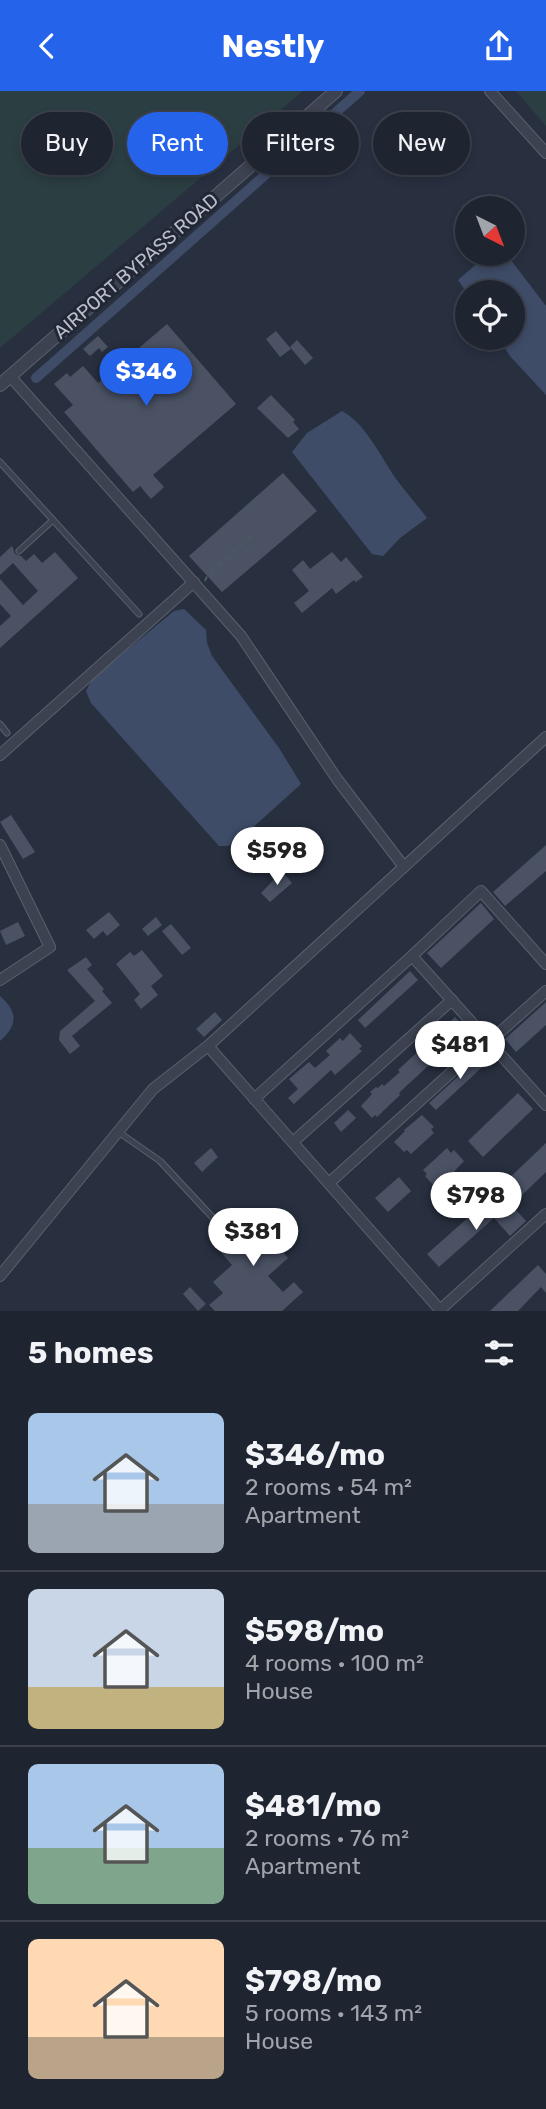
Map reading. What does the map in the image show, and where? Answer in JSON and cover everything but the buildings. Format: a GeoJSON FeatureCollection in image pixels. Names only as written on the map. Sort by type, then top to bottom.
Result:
{"type":"FeatureCollection","features":[{"type":"Feature","properties":{"kind":"street","name":"AIRPORT BYPASS ROAD"},"geometry":{"type":"LineString","coordinates":[[5,380],[335,91]]}},
{"type":"Feature","properties":{"kind":"street"},"geometry":{"type":"LineString","coordinates":[[490,91],[546,153]]}},
{"type":"Feature","properties":{"kind":"street"},"geometry":{"type":"LineString","coordinates":[[5,380],[241,636],[337,779],[404,867]]}},
{"type":"Feature","properties":{"kind":"street"},"geometry":{"type":"LineString","coordinates":[[0,755],[194,582]]}},
{"type":"Feature","properties":{"kind":"street"},"geometry":{"type":"LineString","coordinates":[[0,1276],[153,1089],[208,1046],[546,737]]}},
{"type":"Feature","properties":{"kind":"street"},"geometry":{"type":"LineString","coordinates":[[0,845],[50,947],[0,980]]}},
{"type":"Feature","properties":{"kind":"street"},"geometry":{"type":"LineString","coordinates":[[254,1099],[481,891],[546,964]]}},
{"type":"Feature","properties":{"kind":"street"},"geometry":{"type":"LineString","coordinates":[[412,956],[546,1105]]}},
{"type":"Feature","properties":{"kind":"street"},"geometry":{"type":"LineString","coordinates":[[328,1183],[546,991]]}},
{"type":"Feature","properties":{"kind":"street"},"geometry":{"type":"LineString","coordinates":[[293,1142],[452,1000]]}},
{"type":"Feature","properties":{"kind":"street"},"geometry":{"type":"LineString","coordinates":[[208,1046],[440,1310],[546,1213]]}},
{"type":"Feature","properties":{"kind":"lane"},"geometry":{"type":"LineString","coordinates":[[0,462],[139,614]]}},
{"type":"Feature","properties":{"kind":"lane"},"geometry":{"type":"LineString","coordinates":[[19,551],[53,520]]}},
{"type":"Feature","properties":{"kind":"lane"},"geometry":{"type":"LineString","coordinates":[[0,724],[7,733]]}},
{"type":"Feature","properties":{"kind":"lane"},"geometry":{"type":"LineString","coordinates":[[117,1131],[160,1161],[215,1220]]}},
{"type":"Feature","properties":{"kind":"path"},"geometry":{"type":"LineString","coordinates":[[202,592],[208,574],[251,535]]}},
{"type":"Feature","properties":{"kind":"green space"},"geometry":{"type":"Polygon","coordinates":[[[0,91],[303,91],[278,112],[242,112],[242,143],[228,155],[228,112],[127,112],[127,175],[204,175],[0,348],[0,91]]]}},
{"type":"Feature","properties":{"kind":"green space"},"geometry":{"type":"Polygon","coordinates":[[[516,91],[546,91],[546,126],[516,91]]]}},
{"type":"Feature","properties":{"kind":"water"},"geometry":{"type":"Polygon","coordinates":[[[474,266],[515,266],[546,306],[546,395],[506,350],[525,350],[525,280],[458,280],[474,266]]]}},
{"type":"Feature","properties":{"kind":"water"},"geometry":{"type":"Polygon","coordinates":[[[342,411],[366,432],[396,479],[427,518],[400,538],[383,556],[372,554],[292,452],[307,433],[342,411]]]}},
{"type":"Feature","properties":{"kind":"water"},"geometry":{"type":"Polygon","coordinates":[[[184,609],[206,630],[212,656],[279,748],[301,784],[237,842],[228,846],[219,846],[91,703],[86,691],[92,679],[174,611],[184,609]]]}},
{"type":"Feature","properties":{"kind":"water"},"geometry":{"type":"Polygon","coordinates":[[[0,996],[10,1008],[14,1019],[0,1041],[0,996]]]}},
{"type":"Feature","properties":{"kind":"waterway"},"geometry":{"type":"LineString","coordinates":[[36,378],[360,91]]}}]}
